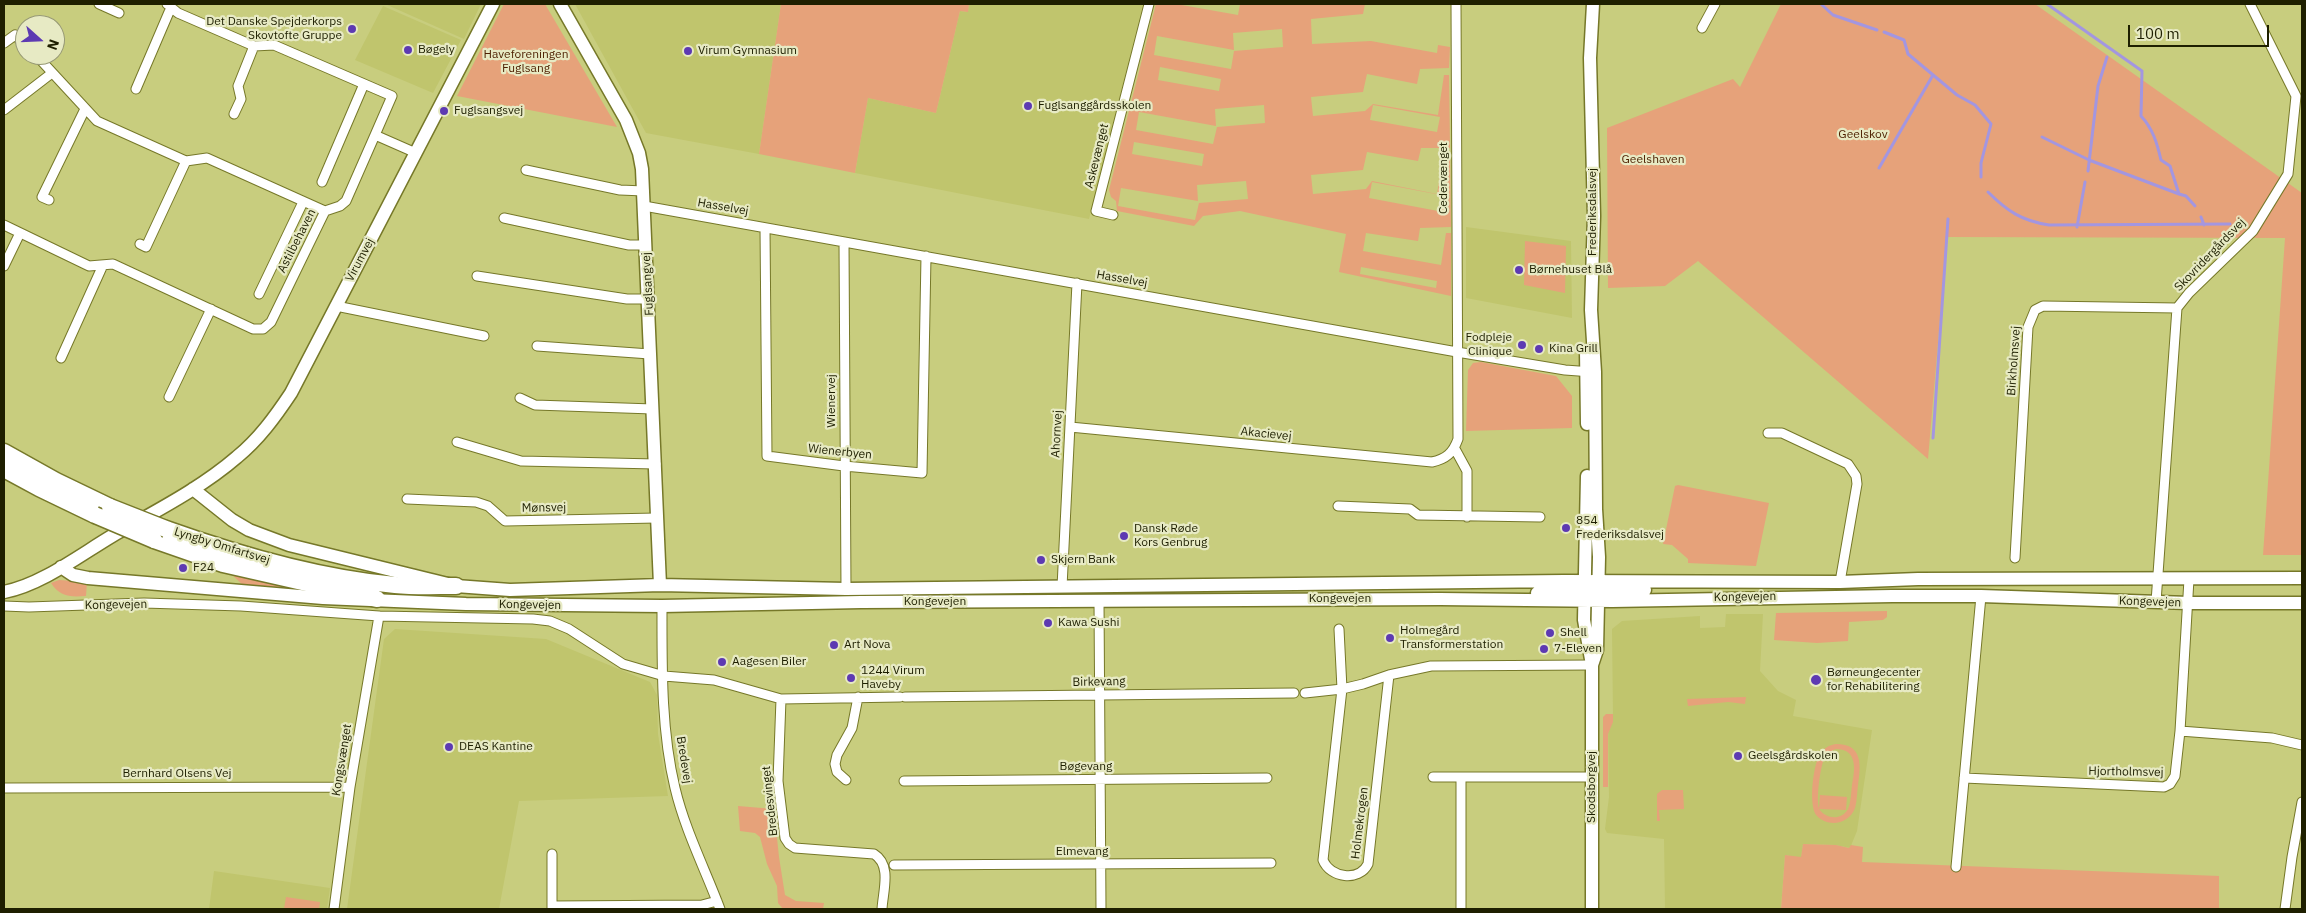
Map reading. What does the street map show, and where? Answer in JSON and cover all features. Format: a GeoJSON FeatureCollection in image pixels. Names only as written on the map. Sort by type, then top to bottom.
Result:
{"type":"FeatureCollection","features":[{"type":"Feature","properties":{"kind":"highway","name":"Lyngby Omfartsvej"},"geometry":{"type":"LineString","coordinates":[[4,452],[160,534],[264,560],[344,577],[396,585],[456,586]]}},
{"type":"Feature","properties":{"kind":"highway"},"geometry":{"type":"LineString","coordinates":[[4,469],[95,515],[160,534],[223,564],[377,599]]}},
{"type":"Feature","properties":{"kind":"main road","name":"Virumvej"},"geometry":{"type":"LineString","coordinates":[[193,489],[238,457],[276,416],[291,393],[492,4]]}},
{"type":"Feature","properties":{"kind":"main road","name":"Fuglsangvej"},"geometry":{"type":"LineString","coordinates":[[560,4],[634,135],[641,161],[644,191],[660,585]]}},
{"type":"Feature","properties":{"kind":"main road","name":"Frederiksdalsvej"},"geometry":{"type":"LineString","coordinates":[[1586,4],[1584,58],[1590,372],[1598,591]]}},
{"type":"Feature","properties":{"kind":"main road","name":"Frederiksdalsvej"},"geometry":{"type":"LineString","coordinates":[[1585,591],[1594,216],[1590,58],[1593,4]]}},
{"type":"Feature","properties":{"kind":"main road"},"geometry":{"type":"LineString","coordinates":[[4,592],[23,586],[61,567],[193,489]]}},
{"type":"Feature","properties":{"kind":"main road","name":"Kongevejen"},"geometry":{"type":"LineString","coordinates":[[193,489],[232,520],[260,535],[289,545],[456,586],[510,590],[660,585],[846,589],[1062,587],[1598,591],[1770,597],[1981,596],[2189,603],[2302,603]]}},
{"type":"Feature","properties":{"kind":"main road","name":"Kongevejen"},"geometry":{"type":"LineString","coordinates":[[61,567],[74,575],[90,578],[323,598],[466,604],[662,606],[861,602],[1483,599],[1707,582],[1840,582],[1918,579],[2302,578]]}},
{"type":"Feature","properties":{"kind":"main road","name":"Skodsborgvej"},"geometry":{"type":"LineString","coordinates":[[1585,591],[1585,634],[1592,666],[1592,909]]}},
{"type":"Feature","properties":{"kind":"main road","name":"Skodsborgvej"},"geometry":{"type":"LineString","coordinates":[[1592,666],[1596,650],[1598,591]]}},
{"type":"Feature","properties":{"kind":"street"},"geometry":{"type":"LineString","coordinates":[[99,4],[119,13]]}},
{"type":"Feature","properties":{"kind":"street","name":"Askevænget"},"geometry":{"type":"LineString","coordinates":[[1113,214],[1096,211],[1149,4]]}},
{"type":"Feature","properties":{"kind":"street","name":"Cedervænget"},"geometry":{"type":"LineString","coordinates":[[1456,4],[1457,352]]}},
{"type":"Feature","properties":{"kind":"street"},"geometry":{"type":"LineString","coordinates":[[1702,28],[1715,4]]}},
{"type":"Feature","properties":{"kind":"street","name":"Skovridergårdsvej"},"geometry":{"type":"LineString","coordinates":[[2156,602],[2177,308],[2189,293],[2253,231],[2288,174],[2299,97],[2250,4]]}},
{"type":"Feature","properties":{"kind":"street"},"geometry":{"type":"LineString","coordinates":[[136,89],[170,7],[254,46],[274,45],[364,84],[322,182]]}},
{"type":"Feature","properties":{"kind":"street"},"geometry":{"type":"LineString","coordinates":[[4,43],[15,35]]}},
{"type":"Feature","properties":{"kind":"street"},"geometry":{"type":"LineString","coordinates":[[234,114],[241,99],[238,86],[254,46]]}},
{"type":"Feature","properties":{"kind":"street"},"geometry":{"type":"LineString","coordinates":[[45,65],[97,121],[186,161],[207,158],[325,211]]}},
{"type":"Feature","properties":{"kind":"street"},"geometry":{"type":"LineString","coordinates":[[4,110],[52,73]]}},
{"type":"Feature","properties":{"kind":"street","name":"Astilbehaven"},"geometry":{"type":"LineString","coordinates":[[4,225],[89,266],[113,264],[253,328],[263,328],[271,322],[325,211],[340,206],[346,200],[392,96],[364,84]]}},
{"type":"Feature","properties":{"kind":"street"},"geometry":{"type":"LineString","coordinates":[[49,200],[42,198],[85,109]]}},
{"type":"Feature","properties":{"kind":"street"},"geometry":{"type":"LineString","coordinates":[[375,135],[416,153]]}},
{"type":"Feature","properties":{"kind":"street"},"geometry":{"type":"LineString","coordinates":[[140,244],[146,247],[186,161]]}},
{"type":"Feature","properties":{"kind":"street"},"geometry":{"type":"LineString","coordinates":[[526,170],[620,190],[644,191]]}},
{"type":"Feature","properties":{"kind":"street"},"geometry":{"type":"LineString","coordinates":[[259,294],[304,202]]}},
{"type":"Feature","properties":{"kind":"street","name":"Hasselvej"},"geometry":{"type":"LineString","coordinates":[[644,206],[1457,352],[1565,370],[1590,372]]}},
{"type":"Feature","properties":{"kind":"street"},"geometry":{"type":"LineString","coordinates":[[504,218],[629,245],[646,245]]}},
{"type":"Feature","properties":{"kind":"street","name":"Wienerbyen"},"geometry":{"type":"LineString","coordinates":[[765,228],[767,456],[844,466],[922,472],[926,256]]}},
{"type":"Feature","properties":{"kind":"street"},"geometry":{"type":"LineString","coordinates":[[4,266],[20,233]]}},
{"type":"Feature","properties":{"kind":"street","name":"Wienervej"},"geometry":{"type":"LineString","coordinates":[[844,242],[846,589]]}},
{"type":"Feature","properties":{"kind":"street"},"geometry":{"type":"LineString","coordinates":[[61,358],[103,265]]}},
{"type":"Feature","properties":{"kind":"street"},"geometry":{"type":"LineString","coordinates":[[477,276],[627,299],[648,299]]}},
{"type":"Feature","properties":{"kind":"street","name":"Ahornvej"},"geometry":{"type":"LineString","coordinates":[[1062,587],[1077,283]]}},
{"type":"Feature","properties":{"kind":"street"},"geometry":{"type":"LineString","coordinates":[[336,306],[484,336]]}},
{"type":"Feature","properties":{"kind":"street","name":"Birkholmsvej"},"geometry":{"type":"LineString","coordinates":[[2015,558],[2028,327],[2036,310],[2043,306],[2177,308]]}},
{"type":"Feature","properties":{"kind":"street"},"geometry":{"type":"LineString","coordinates":[[169,397],[211,308]]}},
{"type":"Feature","properties":{"kind":"street"},"geometry":{"type":"LineString","coordinates":[[537,346],[650,354]]}},
{"type":"Feature","properties":{"kind":"street"},"geometry":{"type":"LineString","coordinates":[[1457,352],[1458,439],[1454,449],[1467,471],[1467,517]]}},
{"type":"Feature","properties":{"kind":"street"},"geometry":{"type":"LineString","coordinates":[[520,398],[534,406],[653,409]]}},
{"type":"Feature","properties":{"kind":"street","name":"Akacievej"},"geometry":{"type":"LineString","coordinates":[[1070,427],[1432,462],[1442,460],[1454,449]]}},
{"type":"Feature","properties":{"kind":"street"},"geometry":{"type":"LineString","coordinates":[[1768,433],[1782,433],[1848,464],[1853,469],[1856,484],[1840,582]]}},
{"type":"Feature","properties":{"kind":"street"},"geometry":{"type":"LineString","coordinates":[[457,442],[521,462],[656,464]]}},
{"type":"Feature","properties":{"kind":"street","name":"Mønsvej"},"geometry":{"type":"LineString","coordinates":[[407,499],[476,502],[488,506],[505,521],[657,518]]}},
{"type":"Feature","properties":{"kind":"street"},"geometry":{"type":"LineString","coordinates":[[1338,506],[1410,509],[1418,515],[1540,517]]}},
{"type":"Feature","properties":{"kind":"street","name":"Hjortholmsvej"},"geometry":{"type":"LineString","coordinates":[[1964,778],[2164,787],[2170,784],[2175,776],[2180,732],[2189,579]]}},
{"type":"Feature","properties":{"kind":"street"},"geometry":{"type":"LineString","coordinates":[[1956,866],[1981,596]]}},
{"type":"Feature","properties":{"kind":"street"},"geometry":{"type":"LineString","coordinates":[[1100,601],[1101,909]]}},
{"type":"Feature","properties":{"kind":"street","name":"Kongevejen"},"geometry":{"type":"LineString","coordinates":[[4,606],[144,603],[256,606],[379,616],[533,619],[550,622],[580,635],[622,664],[664,676]]}},
{"type":"Feature","properties":{"kind":"street","name":"Bredevej"},"geometry":{"type":"LineString","coordinates":[[662,606],[667,745],[676,789],[688,827],[719,905]]}},
{"type":"Feature","properties":{"kind":"street","name":"Kongsvænget"},"geometry":{"type":"LineString","coordinates":[[334,909],[350,787],[379,616]]}},
{"type":"Feature","properties":{"kind":"street","name":"Holmekrogen"},"geometry":{"type":"LineString","coordinates":[[1339,629],[1342,689],[1322,860],[1326,869],[1334,874],[1359,875],[1365,871],[1368,864],[1389,674]]}},
{"type":"Feature","properties":{"kind":"street"},"geometry":{"type":"LineString","coordinates":[[1304,693],[1342,689],[1363,684],[1389,674],[1431,666],[1592,666]]}},
{"type":"Feature","properties":{"kind":"street"},"geometry":{"type":"LineString","coordinates":[[664,676],[714,680],[781,698],[858,697],[856,719],[835,764],[837,772],[846,780]]}},
{"type":"Feature","properties":{"kind":"street","name":"Birkevang"},"geometry":{"type":"LineString","coordinates":[[858,697],[1294,693]]}},
{"type":"Feature","properties":{"kind":"street","name":"Bredesvinget"},"geometry":{"type":"LineString","coordinates":[[781,698],[778,781],[785,838],[795,848],[874,854],[880,857],[885,869],[882,909]]}},
{"type":"Feature","properties":{"kind":"street"},"geometry":{"type":"LineString","coordinates":[[2180,732],[2272,738],[2302,744]]}},
{"type":"Feature","properties":{"kind":"street"},"geometry":{"type":"LineString","coordinates":[[1433,777],[1592,777]]}},
{"type":"Feature","properties":{"kind":"street"},"geometry":{"type":"LineString","coordinates":[[1461,777],[1461,909]]}},
{"type":"Feature","properties":{"kind":"street","name":"Bøgevang"},"geometry":{"type":"LineString","coordinates":[[904,781],[1267,778]]}},
{"type":"Feature","properties":{"kind":"street","name":"Bernhard Olsens Vej"},"geometry":{"type":"LineString","coordinates":[[4,788],[350,787]]}},
{"type":"Feature","properties":{"kind":"street"},"geometry":{"type":"LineString","coordinates":[[2285,909],[2302,802]]}},
{"type":"Feature","properties":{"kind":"street"},"geometry":{"type":"LineString","coordinates":[[552,854],[552,908],[719,905]]}},
{"type":"Feature","properties":{"kind":"street","name":"Elmevang"},"geometry":{"type":"LineString","coordinates":[[894,866],[1270,863]]}},
{"type":"Feature","properties":{"kind":"shaded area"},"geometry":{"type":"Polygon","coordinates":[[[385,4],[481,4],[464,39],[385,4]]]}},
{"type":"Feature","properties":{"kind":"shaded area","name":"Virum Gymnasium"},"geometry":{"type":"Polygon","coordinates":[[[575,4],[781,4],[759,154],[646,133],[575,4]]]}},
{"type":"Feature","properties":{"kind":"shaded area","name":"Fuglsanggårdsskolen"},"geometry":{"type":"Polygon","coordinates":[[[969,4],[1143,4],[1089,219],[855,173],[868,98],[936,113],[960,11],[968,12],[969,4]]]}},
{"type":"Feature","properties":{"kind":"shaded area","name":"Bøgely"},"geometry":{"type":"Polygon","coordinates":[[[383,6],[461,40],[433,93],[355,60],[383,6]]]}},
{"type":"Feature","properties":{"kind":"shaded area","name":"Børnehuset Blå"},"geometry":{"type":"Polygon","coordinates":[[[1466,227],[1571,241],[1572,318],[1466,298],[1466,227]]]}},
{"type":"Feature","properties":{"kind":"shaded area","name":"Geelsgårdskolen"},"geometry":{"type":"Polygon","coordinates":[[[1726,614],[1763,614],[1760,671],[1778,691],[1796,700],[1793,716],[1872,730],[1857,831],[1850,848],[1836,845],[1803,844],[1801,858],[1785,855],[1781,909],[1665,909],[1664,839],[1607,833],[1605,829],[1609,797],[1608,718],[1613,717],[1612,629],[1622,621],[1700,616],[1700,628],[1725,627],[1726,614]]]}},
{"type":"Feature","properties":{"kind":"shaded area"},"geometry":{"type":"Polygon","coordinates":[[[395,629],[546,639],[650,682],[657,695],[658,734],[668,796],[519,801],[499,909],[347,909],[384,639],[395,629]]]}},
{"type":"Feature","properties":{"kind":"shaded area"},"geometry":{"type":"Polygon","coordinates":[[[214,871],[330,888],[327,909],[209,909],[214,871]]]}},
{"type":"Feature","properties":{"kind":"green space","name":"Haveforeningen Fuglsang"},"geometry":{"type":"Polygon","coordinates":[[[504,4],[545,4],[617,127],[457,96],[504,4]]]}},
{"type":"Feature","properties":{"kind":"green space"},"geometry":{"type":"Polygon","coordinates":[[[781,4],[969,4],[968,12],[960,11],[936,113],[868,98],[855,173],[759,154],[781,4]]]}},
{"type":"Feature","properties":{"kind":"green space"},"geometry":{"type":"Polygon","coordinates":[[[1156,4],[1176,4],[1238,15],[1240,4],[1365,4],[1363,14],[1311,19],[1312,44],[1371,41],[1437,53],[1438,45],[1450,47],[1449,68],[1420,69],[1417,84],[1367,74],[1363,92],[1311,97],[1313,116],[1365,111],[1373,104],[1438,115],[1444,75],[1449,75],[1450,148],[1421,148],[1418,161],[1367,152],[1363,170],[1311,175],[1313,194],[1366,189],[1372,181],[1437,194],[1444,153],[1450,154],[1451,227],[1420,228],[1418,241],[1366,233],[1363,251],[1441,265],[1446,233],[1451,233],[1451,296],[1339,272],[1346,234],[1240,211],[1203,216],[1194,226],[1117,211],[1116,201],[1111,197],[1109,190],[1156,4]],[[1282,29],[1233,33],[1234,50],[1157,36],[1154,55],[1231,69],[1234,51],[1283,47],[1282,29]],[[1160,67],[1158,80],[1219,91],[1221,79],[1160,67]],[[1264,105],[1215,109],[1216,126],[1139,112],[1136,130],[1213,144],[1217,127],[1265,123],[1264,105]],[[1373,105],[1370,120],[1437,132],[1440,117],[1373,105]],[[1134,142],[1132,154],[1202,166],[1204,154],[1134,142]],[[1246,181],[1197,185],[1198,201],[1121,188],[1118,206],[1195,220],[1199,203],[1248,199],[1246,181]],[[1372,182],[1369,198],[1438,211],[1441,195],[1372,182]],[[1361,267],[1360,274],[1436,288],[1437,281],[1361,267]]]}},
{"type":"Feature","properties":{"kind":"green space","name":"Geelskov"},"geometry":{"type":"Polygon","coordinates":[[[1781,4],[2035,4],[2302,193],[2302,555],[2263,555],[2285,238],[1947,237],[1928,459],[1698,261],[1665,286],[1608,288],[1607,128],[1733,79],[1740,87],[1781,4]]]}},
{"type":"Feature","properties":{"kind":"green space"},"geometry":{"type":"Polygon","coordinates":[[[1525,241],[1566,246],[1565,293],[1524,285],[1525,241]]]}},
{"type":"Feature","properties":{"kind":"green space"},"geometry":{"type":"Polygon","coordinates":[[[1481,362],[1556,376],[1572,396],[1572,428],[1466,431],[1468,370],[1473,363],[1481,362]]]}},
{"type":"Feature","properties":{"kind":"green space"},"geometry":{"type":"Polygon","coordinates":[[[1678,485],[1769,503],[1756,566],[1688,563],[1688,559],[1672,545],[1663,544],[1675,486],[1678,485]]]}},
{"type":"Feature","properties":{"kind":"green space"},"geometry":{"type":"Polygon","coordinates":[[[228,571],[334,595],[245,587],[228,571]]]}},
{"type":"Feature","properties":{"kind":"green space"},"geometry":{"type":"Polygon","coordinates":[[[59,580],[87,582],[86,596],[62,594],[51,583],[59,580]]]}},
{"type":"Feature","properties":{"kind":"green space"},"geometry":{"type":"Polygon","coordinates":[[[1887,611],[1887,617],[1883,620],[1849,622],[1848,641],[1817,643],[1774,640],[1776,613],[1887,611]]]}},
{"type":"Feature","properties":{"kind":"green space"},"geometry":{"type":"Polygon","coordinates":[[[1746,697],[1745,704],[1728,702],[1688,706],[1687,699],[1746,697]]]}},
{"type":"Feature","properties":{"kind":"green space"},"geometry":{"type":"Polygon","coordinates":[[[1606,714],[1613,714],[1613,722],[1608,734],[1608,787],[1603,787],[1603,717],[1606,714]]]}},
{"type":"Feature","properties":{"kind":"green space"},"geometry":{"type":"Polygon","coordinates":[[[1833,744],[1845,745],[1856,752],[1860,770],[1855,808],[1844,821],[1833,823],[1822,820],[1817,816],[1814,811],[1812,795],[1817,759],[1823,750],[1833,744]],[[1836,749],[1827,754],[1821,769],[1818,791],[1819,808],[1820,795],[1847,797],[1846,810],[1819,809],[1829,817],[1838,817],[1845,813],[1850,803],[1854,767],[1852,756],[1843,750],[1836,749]]]}},
{"type":"Feature","properties":{"kind":"green space"},"geometry":{"type":"Polygon","coordinates":[[[1662,790],[1683,790],[1684,809],[1659,810],[1660,821],[1657,821],[1657,794],[1662,790]]]}},
{"type":"Feature","properties":{"kind":"green space"},"geometry":{"type":"Polygon","coordinates":[[[738,806],[774,809],[785,895],[796,901],[824,903],[823,909],[783,909],[778,903],[777,886],[767,864],[760,837],[755,833],[740,831],[738,806]]]}},
{"type":"Feature","properties":{"kind":"green space"},"geometry":{"type":"Polygon","coordinates":[[[1803,844],[1836,845],[1849,848],[1851,845],[1863,847],[1862,862],[2219,876],[2219,909],[1781,909],[1785,855],[1801,857],[1803,844]]]}},
{"type":"Feature","properties":{"kind":"green space"},"geometry":{"type":"Polygon","coordinates":[[[286,897],[320,902],[319,909],[284,909],[286,897]]]}},
{"type":"Feature","properties":{"kind":"waterway"},"geometry":{"type":"LineString","coordinates":[[1821,4],[1833,15],[1877,30]]}},
{"type":"Feature","properties":{"kind":"waterway"},"geometry":{"type":"LineString","coordinates":[[2047,4],[2142,71],[2141,116],[2149,126],[2161,160],[2170,166],[2179,194],[2186,196],[2195,206]]}},
{"type":"Feature","properties":{"kind":"waterway"},"geometry":{"type":"LineString","coordinates":[[1884,32],[1904,40],[1908,54],[1957,95],[1975,105],[1991,124],[1981,163],[1981,177]]}},
{"type":"Feature","properties":{"kind":"waterway"},"geometry":{"type":"LineString","coordinates":[[2088,171],[2098,86],[2107,57]]}},
{"type":"Feature","properties":{"kind":"waterway"},"geometry":{"type":"LineString","coordinates":[[1879,168],[1933,75]]}},
{"type":"Feature","properties":{"kind":"waterway"},"geometry":{"type":"LineString","coordinates":[[2042,137],[2089,160],[2179,194]]}},
{"type":"Feature","properties":{"kind":"waterway"},"geometry":{"type":"LineString","coordinates":[[2077,227],[2085,182]]}},
{"type":"Feature","properties":{"kind":"waterway"},"geometry":{"type":"LineString","coordinates":[[1988,192],[2015,214],[2031,221],[2049,225],[2230,224]]}},
{"type":"Feature","properties":{"kind":"waterway"},"geometry":{"type":"LineString","coordinates":[[2201,217],[2204,225]]}},
{"type":"Feature","properties":{"kind":"waterway"},"geometry":{"type":"LineString","coordinates":[[1933,438],[1948,219]]}},
{"type":"Feature","properties":{"kind":"place","name":"Det Danske Spejderkorps Skovtofte Gruppe"},"geometry":{"type":"Point","coordinates":[352,29]}},
{"type":"Feature","properties":{"kind":"place","name":"Bøgely"},"geometry":{"type":"Point","coordinates":[408,50]}},
{"type":"Feature","properties":{"kind":"place","name":"Virum Gymnasium"},"geometry":{"type":"Point","coordinates":[688,51]}},
{"type":"Feature","properties":{"kind":"place","name":"Fuglsanggårdsskolen"},"geometry":{"type":"Point","coordinates":[1028,106]}},
{"type":"Feature","properties":{"kind":"place","name":"Fuglsangsvej"},"geometry":{"type":"Point","coordinates":[444,111]}},
{"type":"Feature","properties":{"kind":"place","name":"Børnehuset Blå"},"geometry":{"type":"Point","coordinates":[1519,270]}},
{"type":"Feature","properties":{"kind":"place","name":"Fodpleje Clinique"},"geometry":{"type":"Point","coordinates":[1522,345]}},
{"type":"Feature","properties":{"kind":"place","name":"Kina Grill"},"geometry":{"type":"Point","coordinates":[1539,349]}},
{"type":"Feature","properties":{"kind":"place","name":"854 Frederiksdalsvej"},"geometry":{"type":"Point","coordinates":[1566,528]}},
{"type":"Feature","properties":{"kind":"place","name":"Dansk Røde Kors Genbrug"},"geometry":{"type":"Point","coordinates":[1124,536]}},
{"type":"Feature","properties":{"kind":"place","name":"Skjern Bank"},"geometry":{"type":"Point","coordinates":[1041,560]}},
{"type":"Feature","properties":{"kind":"place","name":"F24"},"geometry":{"type":"Point","coordinates":[183,568]}},
{"type":"Feature","properties":{"kind":"place","name":"Kawa Sushi"},"geometry":{"type":"Point","coordinates":[1048,623]}},
{"type":"Feature","properties":{"kind":"place","name":"Shell"},"geometry":{"type":"Point","coordinates":[1550,633]}},
{"type":"Feature","properties":{"kind":"place","name":"Holmegård Transformerstation"},"geometry":{"type":"Point","coordinates":[1390,638]}},
{"type":"Feature","properties":{"kind":"place","name":"Art Nova"},"geometry":{"type":"Point","coordinates":[834,645]}},
{"type":"Feature","properties":{"kind":"place","name":"7-Eleven"},"geometry":{"type":"Point","coordinates":[1544,649]}},
{"type":"Feature","properties":{"kind":"place","name":"Aagesen Biler"},"geometry":{"type":"Point","coordinates":[722,662]}},
{"type":"Feature","properties":{"kind":"place","name":"1244 Virum Haveby"},"geometry":{"type":"Point","coordinates":[851,678]}},
{"type":"Feature","properties":{"kind":"place","name":"Børneungecenter for Rehabilitering"},"geometry":{"type":"Point","coordinates":[1816,680]}},
{"type":"Feature","properties":{"kind":"place","name":"DEAS Kantine"},"geometry":{"type":"Point","coordinates":[449,747]}},
{"type":"Feature","properties":{"kind":"place","name":"Geelsgårdskolen"},"geometry":{"type":"Point","coordinates":[1738,756]}},
{"type":"Feature","properties":{"kind":"park label","name":"Geelshaven"},"geometry":{"type":"Point","coordinates":[1653,160]}}]}
